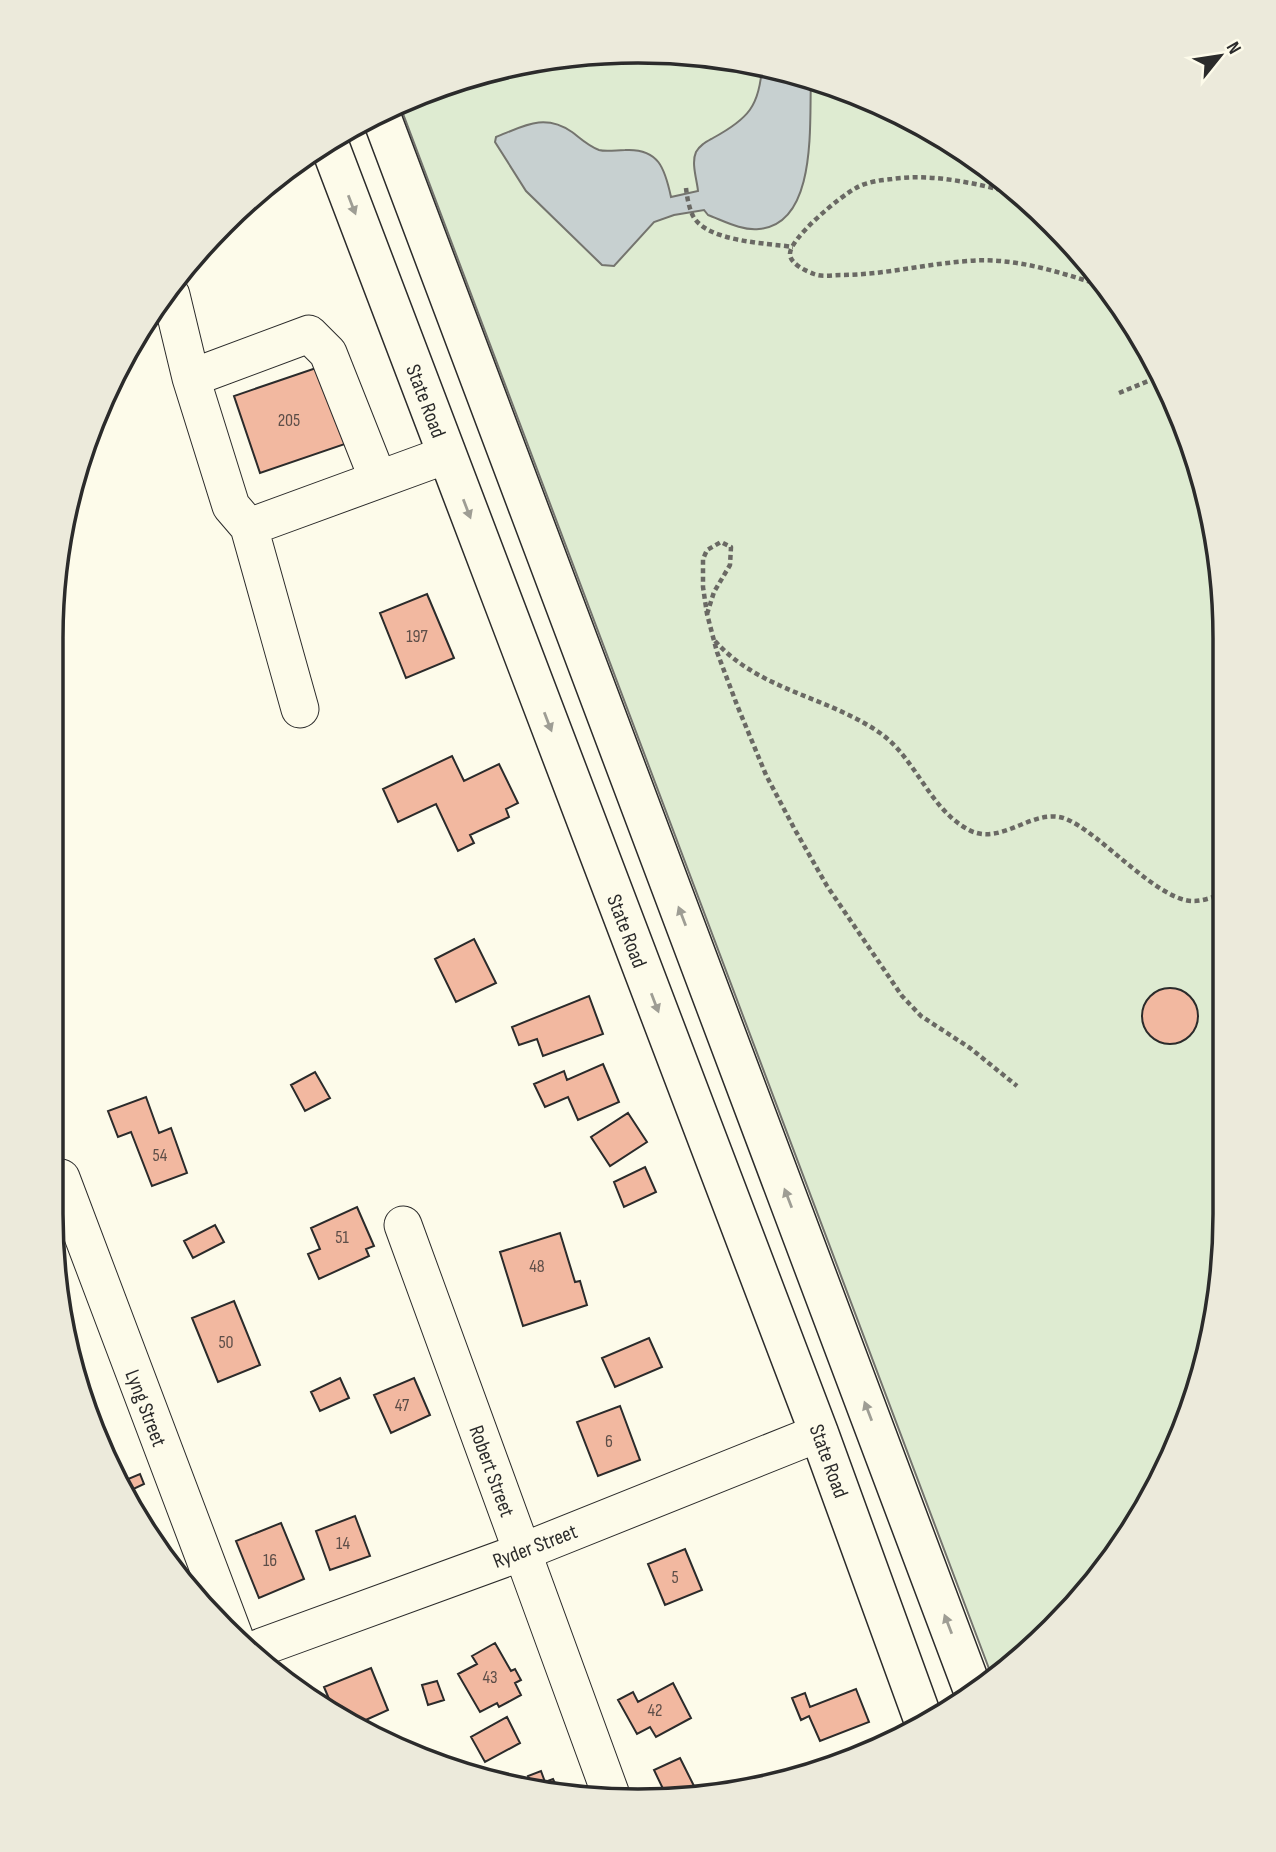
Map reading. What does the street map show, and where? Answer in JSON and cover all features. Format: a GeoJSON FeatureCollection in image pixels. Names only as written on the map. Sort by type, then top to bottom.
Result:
{"type":"FeatureCollection","features":[{"type":"Feature","properties":{"kind":"main road"},"geometry":{"type":"LineString","coordinates":[[383,122],[970,1683]]}},
{"type":"Feature","properties":{"kind":"main road","name":"State Road"},"geometry":{"type":"LineString","coordinates":[[332,152],[818,1433],[921,1714]]}},
{"type":"Feature","properties":{"kind":"street"},"geometry":{"type":"LineString","coordinates":[[173,301],[191,377],[231,506],[249,527],[300,709]]}},
{"type":"Feature","properties":{"kind":"street"},"geometry":{"type":"LineString","coordinates":[[191,377],[309,334],[328,353],[378,479]]}},
{"type":"Feature","properties":{"kind":"street"},"geometry":{"type":"LineString","coordinates":[[249,527],[446,455]]}},
{"type":"Feature","properties":{"kind":"street","name":"Lyng Street"},"geometry":{"type":"LineString","coordinates":[[63,1183],[226,1616]]}},
{"type":"Feature","properties":{"kind":"street","name":"Robert Street"},"geometry":{"type":"LineString","coordinates":[[403,1225],[609,1788]]}},
{"type":"Feature","properties":{"kind":"street","name":"Ryder Street"},"geometry":{"type":"LineString","coordinates":[[261,1648],[522,1552],[818,1433]]}},
{"type":"Feature","properties":{"kind":"path"},"geometry":{"type":"LineString","coordinates":[[996,189],[928,177],[893,178],[859,186],[809,226],[793,247],[790,257],[795,263],[817,275],[869,274],[970,260],[1038,265],[1088,281]]}},
{"type":"Feature","properties":{"kind":"path"},"geometry":{"type":"LineString","coordinates":[[686,190],[692,215],[698,223],[738,241],[793,247]]}},
{"type":"Feature","properties":{"kind":"path"},"geometry":{"type":"LineString","coordinates":[[1119,393],[1152,380]]}},
{"type":"Feature","properties":{"kind":"path"},"geometry":{"type":"LineString","coordinates":[[707,614],[714,592],[730,565],[731,547],[721,542],[707,550],[703,559],[702,580],[707,614],[737,705],[766,775],[827,886],[902,996],[921,1016],[970,1048],[1017,1086]]}},
{"type":"Feature","properties":{"kind":"path"},"geometry":{"type":"LineString","coordinates":[[714,640],[729,657],[760,677],[857,719],[881,734],[898,750],[949,815],[973,832],[985,835],[1055,816],[1067,819],[1136,870],[1177,896],[1193,901],[1213,896]]}},
{"type":"Feature","properties":{"kind":"green space"},"geometry":{"type":"Polygon","coordinates":[[[600,64],[676,64],[750,74],[787,83],[858,107],[892,122],[926,140],[988,182],[1045,231],[1070,259],[1094,288],[1136,351],[1154,384],[1182,453],[1202,526],[1212,600],[1213,1214],[1208,1289],[1202,1326],[1182,1399],[1154,1468],[1136,1502],[1094,1564],[1070,1593],[1045,1621],[989,1669],[403,114],[453,94],[526,74],[563,68],[600,64]]]}},
{"type":"Feature","properties":{"kind":"shaded area"},"geometry":{"type":"Polygon","coordinates":[[[761,77],[811,90],[806,168],[801,191],[792,210],[778,223],[759,229],[733,225],[708,215],[704,210],[674,215],[654,222],[614,266],[602,265],[526,191],[495,142],[496,137],[534,123],[552,123],[562,126],[599,150],[636,150],[653,157],[663,169],[671,197],[698,191],[694,166],[696,152],[699,147],[735,124],[750,110],[761,77]]]}},
{"type":"Feature","properties":{"kind":"building"},"geometry":{"type":"Polygon","coordinates":[[[319,367],[345,444],[260,473],[234,396],[319,367]]]}},
{"type":"Feature","properties":{"kind":"building"},"geometry":{"type":"Polygon","coordinates":[[[427,594],[454,658],[406,678],[380,613],[427,594]]]}},
{"type":"Feature","properties":{"kind":"building"},"geometry":{"type":"Polygon","coordinates":[[[452,756],[464,781],[499,764],[518,803],[506,809],[509,817],[470,835],[474,843],[458,851],[436,804],[398,822],[383,789],[452,756]]]}},
{"type":"Feature","properties":{"kind":"building"},"geometry":{"type":"Polygon","coordinates":[[[474,939],[496,983],[456,1002],[435,959],[474,939]]]}},
{"type":"Feature","properties":{"kind":"building"},"geometry":{"type":"Polygon","coordinates":[[[1164,988],[1176,988],[1190,996],[1198,1010],[1196,1027],[1190,1036],[1176,1044],[1164,1044],[1147,1032],[1142,1022],[1142,1010],[1154,993],[1164,988]]]}},
{"type":"Feature","properties":{"kind":"building"},"geometry":{"type":"Polygon","coordinates":[[[589,996],[603,1034],[543,1056],[537,1039],[519,1045],[512,1027],[589,996]]]}},
{"type":"Feature","properties":{"kind":"building"},"geometry":{"type":"Polygon","coordinates":[[[603,1064],[619,1102],[578,1120],[568,1097],[545,1107],[534,1084],[564,1071],[567,1080],[603,1064]]]}},
{"type":"Feature","properties":{"kind":"building"},"geometry":{"type":"Polygon","coordinates":[[[315,1072],[330,1098],[305,1111],[291,1085],[315,1072]]]}},
{"type":"Feature","properties":{"kind":"building"},"geometry":{"type":"Polygon","coordinates":[[[146,1097],[159,1133],[171,1128],[187,1173],[152,1186],[131,1132],[118,1137],[108,1111],[146,1097]]]}},
{"type":"Feature","properties":{"kind":"building"},"geometry":{"type":"Polygon","coordinates":[[[628,1113],[647,1142],[610,1166],[591,1137],[628,1113]]]}},
{"type":"Feature","properties":{"kind":"building"},"geometry":{"type":"Polygon","coordinates":[[[645,1167],[656,1192],[624,1207],[614,1182],[645,1167]]]}},
{"type":"Feature","properties":{"kind":"building"},"geometry":{"type":"Polygon","coordinates":[[[357,1207],[374,1246],[366,1249],[369,1256],[319,1279],[308,1254],[320,1249],[311,1228],[357,1207]]]}},
{"type":"Feature","properties":{"kind":"building"},"geometry":{"type":"Polygon","coordinates":[[[215,1225],[224,1242],[193,1258],[184,1241],[215,1225]]]}},
{"type":"Feature","properties":{"kind":"building"},"geometry":{"type":"Polygon","coordinates":[[[560,1233],[575,1282],[580,1281],[587,1305],[523,1326],[500,1252],[560,1233]]]}},
{"type":"Feature","properties":{"kind":"building"},"geometry":{"type":"Polygon","coordinates":[[[234,1301],[260,1365],[218,1382],[192,1318],[234,1301]]]}},
{"type":"Feature","properties":{"kind":"building"},"geometry":{"type":"Polygon","coordinates":[[[649,1338],[662,1367],[615,1387],[602,1358],[649,1338]]]}},
{"type":"Feature","properties":{"kind":"building"},"geometry":{"type":"Polygon","coordinates":[[[340,1378],[349,1398],[320,1411],[311,1392],[340,1378]]]}},
{"type":"Feature","properties":{"kind":"building"},"geometry":{"type":"Polygon","coordinates":[[[414,1378],[430,1415],[391,1433],[374,1395],[414,1378]]]}},
{"type":"Feature","properties":{"kind":"building"},"geometry":{"type":"Polygon","coordinates":[[[620,1406],[640,1460],[598,1476],[577,1422],[620,1406]]]}},
{"type":"Feature","properties":{"kind":"building"},"geometry":{"type":"Polygon","coordinates":[[[140,1474],[144,1484],[133,1489],[128,1479],[140,1474]]]}},
{"type":"Feature","properties":{"kind":"building"},"geometry":{"type":"Polygon","coordinates":[[[355,1516],[370,1556],[330,1570],[316,1531],[355,1516]]]}},
{"type":"Feature","properties":{"kind":"building"},"geometry":{"type":"Polygon","coordinates":[[[281,1523],[304,1579],[259,1598],[236,1541],[281,1523]]]}},
{"type":"Feature","properties":{"kind":"building"},"geometry":{"type":"Polygon","coordinates":[[[685,1549],[702,1590],[665,1605],[648,1564],[685,1549]]]}},
{"type":"Feature","properties":{"kind":"building"},"geometry":{"type":"Polygon","coordinates":[[[495,1643],[511,1671],[515,1669],[521,1680],[515,1683],[521,1695],[499,1707],[497,1703],[480,1712],[458,1674],[477,1664],[472,1656],[495,1643]]]}},
{"type":"Feature","properties":{"kind":"building"},"geometry":{"type":"Polygon","coordinates":[[[371,1668],[388,1710],[365,1720],[329,1698],[324,1687],[371,1668]]]}},
{"type":"Feature","properties":{"kind":"building"},"geometry":{"type":"Polygon","coordinates":[[[437,1681],[444,1700],[428,1705],[422,1685],[437,1681]]]}},
{"type":"Feature","properties":{"kind":"building"},"geometry":{"type":"Polygon","coordinates":[[[673,1683],[691,1718],[656,1737],[650,1727],[637,1734],[618,1700],[633,1692],[638,1702],[673,1683]]]}},
{"type":"Feature","properties":{"kind":"building"},"geometry":{"type":"Polygon","coordinates":[[[856,1689],[869,1722],[820,1741],[809,1716],[801,1720],[792,1698],[805,1693],[810,1707],[856,1689]]]}},
{"type":"Feature","properties":{"kind":"building"},"geometry":{"type":"Polygon","coordinates":[[[507,1717],[520,1743],[485,1762],[471,1737],[507,1717]]]}},
{"type":"Feature","properties":{"kind":"building"},"geometry":{"type":"Polygon","coordinates":[[[680,1758],[694,1786],[663,1788],[654,1770],[680,1758]]]}},
{"type":"Feature","properties":{"kind":"building"},"geometry":{"type":"Polygon","coordinates":[[[541,1771],[545,1781],[529,1779],[528,1776],[541,1771]]]}}]}
